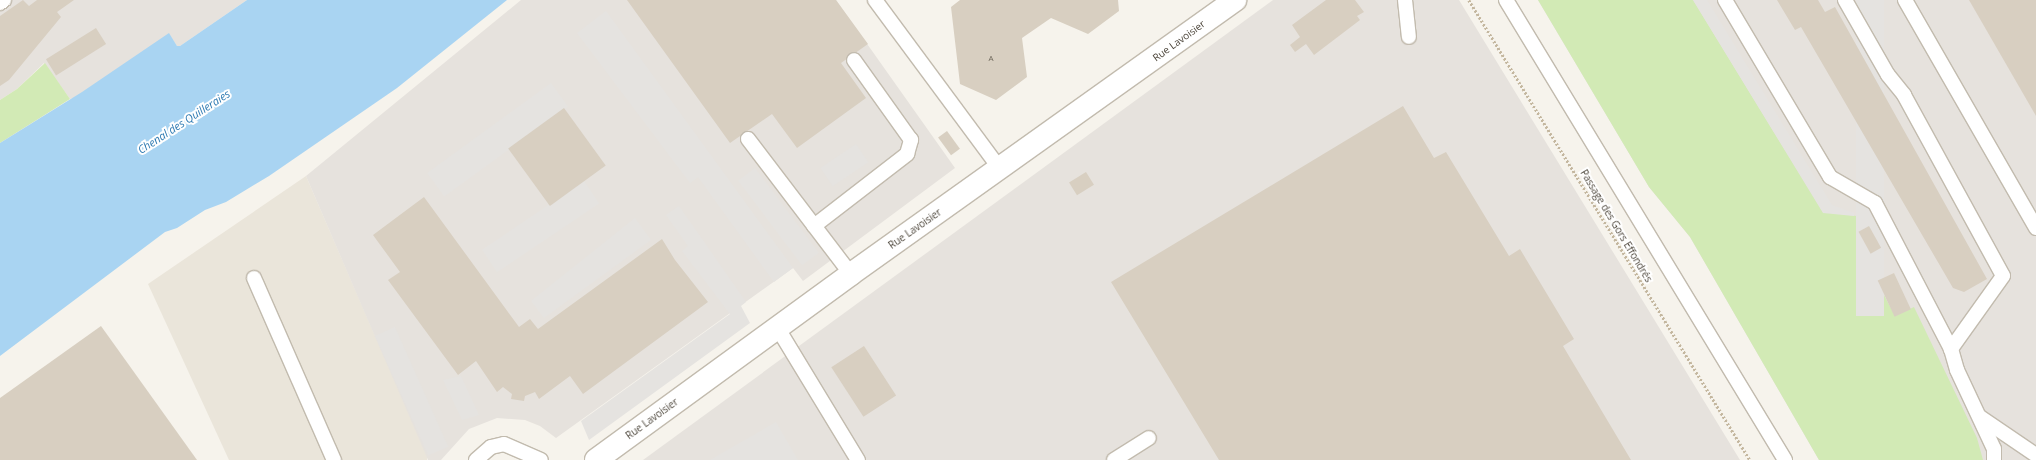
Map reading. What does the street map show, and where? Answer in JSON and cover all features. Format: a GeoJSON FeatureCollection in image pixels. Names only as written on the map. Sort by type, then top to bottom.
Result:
{"type":"FeatureCollection","features":[{"type":"Feature","properties":{"kind":"street","name":"Rue Lavoisier"},"geometry":{"type":"LineString","coordinates":[[596,460],[851,274],[1000,169],[1233,1]]}},
{"type":"Feature","properties":{"kind":"lane"},"geometry":{"type":"LineString","coordinates":[[0,3],[4,0]]}},
{"type":"Feature","properties":{"kind":"lane"},"geometry":{"type":"LineString","coordinates":[[876,0],[1000,169]]}},
{"type":"Feature","properties":{"kind":"lane"},"geometry":{"type":"LineString","coordinates":[[1405,0],[1409,37]]}},
{"type":"Feature","properties":{"kind":"lane"},"geometry":{"type":"LineString","coordinates":[[1506,0],[1785,460]]}},
{"type":"Feature","properties":{"kind":"lane"},"geometry":{"type":"LineString","coordinates":[[1725,0],[1830,177],[1875,203],[1950,349],[1957,370],[1980,416],[1994,449],[1994,460]]}},
{"type":"Feature","properties":{"kind":"lane"},"geometry":{"type":"LineString","coordinates":[[1845,0],[1888,75],[1904,95],[2003,276],[1950,349]]}},
{"type":"Feature","properties":{"kind":"lane"},"geometry":{"type":"LineString","coordinates":[[1905,0],[2036,228]]}},
{"type":"Feature","properties":{"kind":"lane"},"geometry":{"type":"LineString","coordinates":[[814,226],[907,154],[911,140],[854,60]]}},
{"type":"Feature","properties":{"kind":"lane"},"geometry":{"type":"LineString","coordinates":[[748,138],[851,274]]}},
{"type":"Feature","properties":{"kind":"lane"},"geometry":{"type":"LineString","coordinates":[[254,278],[334,460]]}},
{"type":"Feature","properties":{"kind":"lane"},"geometry":{"type":"LineString","coordinates":[[777,328],[858,460]]}},
{"type":"Feature","properties":{"kind":"lane"},"geometry":{"type":"LineString","coordinates":[[1980,416],[2036,455]]}},
{"type":"Feature","properties":{"kind":"lane"},"geometry":{"type":"LineString","coordinates":[[1114,460],[1149,438]]}},
{"type":"Feature","properties":{"kind":"lane"},"geometry":{"type":"LineString","coordinates":[[476,460],[491,447],[504,444],[541,460]]}},
{"type":"Feature","properties":{"kind":"path","name":"Passage des Gors Effondrés"},"geometry":{"type":"LineString","coordinates":[[1469,0],[1750,460]]}},
{"type":"Feature","properties":{"kind":"shaded area"},"geometry":{"type":"Polygon","coordinates":[[[0,0],[247,0],[180,46],[177,46],[169,34],[74,98],[70,99],[44,63],[17,89],[0,100],[0,0]]]}},
{"type":"Feature","properties":{"kind":"shaded area"},"geometry":{"type":"Polygon","coordinates":[[[521,0],[836,0],[955,168],[803,281],[793,268],[556,438],[540,426],[525,420],[497,418],[469,429],[441,460],[428,460],[306,176],[521,0]]]}},
{"type":"Feature","properties":{"kind":"shaded area"},"geometry":{"type":"Polygon","coordinates":[[[1273,0],[1459,0],[1740,460],[643,460],[1273,0]]]}},
{"type":"Feature","properties":{"kind":"shaded area"},"geometry":{"type":"Polygon","coordinates":[[[1538,0],[2036,0],[2036,460],[1819,460],[1690,237],[1649,187],[1538,0]]]}},
{"type":"Feature","properties":{"kind":"shaded area"},"geometry":{"type":"Polygon","coordinates":[[[1693,0],[1707,0],[1832,205],[1854,213],[1854,216],[1823,213],[1693,0]]]}},
{"type":"Feature","properties":{"kind":"shaded area"},"geometry":{"type":"Polygon","coordinates":[[[1856,0],[1884,0],[1884,316],[1856,316],[1856,0]]]}},
{"type":"Feature","properties":{"kind":"shaded area"},"geometry":{"type":"Polygon","coordinates":[[[606,11],[793,268],[774,282],[698,177],[690,183],[577,33],[606,11]]]}},
{"type":"Feature","properties":{"kind":"shaded area"},"geometry":{"type":"Polygon","coordinates":[[[551,83],[568,106],[444,196],[427,173],[551,83]]]}},
{"type":"Feature","properties":{"kind":"shaded area"},"geometry":{"type":"Polygon","coordinates":[[[856,144],[868,162],[833,186],[820,168],[856,144]]]}},
{"type":"Feature","properties":{"kind":"shaded area"},"geometry":{"type":"Polygon","coordinates":[[[755,168],[819,253],[802,265],[738,181],[755,168]]]}},
{"type":"Feature","properties":{"kind":"shaded area"},"geometry":{"type":"Polygon","coordinates":[[[306,176],[427,456],[427,460],[229,460],[148,284],[306,176]]]}},
{"type":"Feature","properties":{"kind":"shaded area"},"geometry":{"type":"Polygon","coordinates":[[[584,181],[599,203],[497,272],[482,250],[584,181]]]}},
{"type":"Feature","properties":{"kind":"shaded area"},"geometry":{"type":"Polygon","coordinates":[[[679,206],[746,302],[741,306],[750,323],[589,440],[581,421],[730,314],[682,251],[688,246],[666,215],[679,206]]]}},
{"type":"Feature","properties":{"kind":"shaded area"},"geometry":{"type":"Polygon","coordinates":[[[635,218],[651,240],[544,318],[531,301],[635,218]]]}},
{"type":"Feature","properties":{"kind":"shaded area"},"geometry":{"type":"Polygon","coordinates":[[[395,327],[448,447],[428,456],[375,336],[395,327]]]}},
{"type":"Feature","properties":{"kind":"shaded area"},"geometry":{"type":"Polygon","coordinates":[[[461,376],[479,415],[462,420],[443,380],[461,376]]]}},
{"type":"Feature","properties":{"kind":"shaded area"},"geometry":{"type":"Polygon","coordinates":[[[776,422],[798,460],[710,460],[776,422]]]}},
{"type":"Feature","properties":{"kind":"green space"},"geometry":{"type":"Polygon","coordinates":[[[1538,0],[1693,0],[1823,212],[1865,217],[1864,229],[1859,232],[1871,253],[1864,257],[1895,316],[1914,307],[1977,438],[1983,460],[1819,460],[1690,237],[1649,187],[1538,0]]]}},
{"type":"Feature","properties":{"kind":"green space"},"geometry":{"type":"Polygon","coordinates":[[[45,63],[70,99],[0,143],[0,100],[17,89],[45,63]]]}},
{"type":"Feature","properties":{"kind":"water","name":"Chenal des Quilleraies"},"geometry":{"type":"Polygon","coordinates":[[[247,0],[507,0],[397,88],[269,176],[226,202],[205,210],[177,228],[165,232],[0,356],[0,143],[82,92],[169,33],[177,46],[180,46],[247,0]]]}},
{"type":"Feature","properties":{"kind":"building"},"geometry":{"type":"Polygon","coordinates":[[[23,0],[29,6],[37,0],[74,0],[57,12],[61,17],[9,80],[0,86],[0,16],[23,0]]]}},
{"type":"Feature","properties":{"kind":"building"},"geometry":{"type":"Polygon","coordinates":[[[627,0],[836,0],[868,44],[841,63],[866,98],[797,148],[772,114],[730,143],[627,0]]]}},
{"type":"Feature","properties":{"kind":"building"},"geometry":{"type":"Polygon","coordinates":[[[960,0],[1118,0],[1119,11],[1088,34],[1051,18],[1022,38],[1027,77],[996,100],[960,84],[951,7],[960,0]]]}},
{"type":"Feature","properties":{"kind":"building"},"geometry":{"type":"Polygon","coordinates":[[[1326,0],[1355,0],[1364,12],[1357,16],[1360,20],[1314,55],[1306,44],[1295,52],[1290,45],[1300,37],[1292,25],[1326,0]]]}},
{"type":"Feature","properties":{"kind":"building"},"geometry":{"type":"Polygon","coordinates":[[[1777,0],[1818,0],[1825,12],[1835,7],[1987,279],[1964,292],[1953,288],[1801,27],[1795,30],[1777,0]]]}},
{"type":"Feature","properties":{"kind":"building"},"geometry":{"type":"Polygon","coordinates":[[[1969,0],[2036,0],[2036,116],[1969,0]]]}},
{"type":"Feature","properties":{"kind":"building"},"geometry":{"type":"Polygon","coordinates":[[[96,28],[106,44],[56,75],[46,59],[96,28]]]}},
{"type":"Feature","properties":{"kind":"building"},"geometry":{"type":"Polygon","coordinates":[[[1403,106],[1434,158],[1446,152],[1509,256],[1520,249],[1574,339],[1563,346],[1631,460],[1219,460],[1111,282],[1403,106]]]}},
{"type":"Feature","properties":{"kind":"building"},"geometry":{"type":"Polygon","coordinates":[[[564,108],[606,165],[550,206],[508,149],[564,108]]]}},
{"type":"Feature","properties":{"kind":"building"},"geometry":{"type":"Polygon","coordinates":[[[947,131],[960,149],[951,155],[938,137],[947,131]]]}},
{"type":"Feature","properties":{"kind":"building"},"geometry":{"type":"Polygon","coordinates":[[[1086,172],[1094,185],[1077,195],[1069,183],[1086,172]]]}},
{"type":"Feature","properties":{"kind":"building"},"geometry":{"type":"Polygon","coordinates":[[[424,197],[519,327],[530,319],[538,329],[662,239],[675,260],[708,302],[583,394],[570,376],[539,399],[535,392],[525,396],[524,401],[511,399],[512,394],[503,387],[497,392],[476,361],[458,375],[388,280],[400,272],[373,235],[424,197]]]}},
{"type":"Feature","properties":{"kind":"building"},"geometry":{"type":"Polygon","coordinates":[[[1869,226],[1881,248],[1871,254],[1859,232],[1869,226]]]}},
{"type":"Feature","properties":{"kind":"building"},"geometry":{"type":"Polygon","coordinates":[[[1894,273],[1911,309],[1895,317],[1878,281],[1894,273]]]}},
{"type":"Feature","properties":{"kind":"building"},"geometry":{"type":"Polygon","coordinates":[[[101,326],[197,460],[0,460],[0,398],[101,326]]]}},
{"type":"Feature","properties":{"kind":"building"},"geometry":{"type":"Polygon","coordinates":[[[864,346],[896,395],[863,417],[831,367],[864,346]]]}}]}
